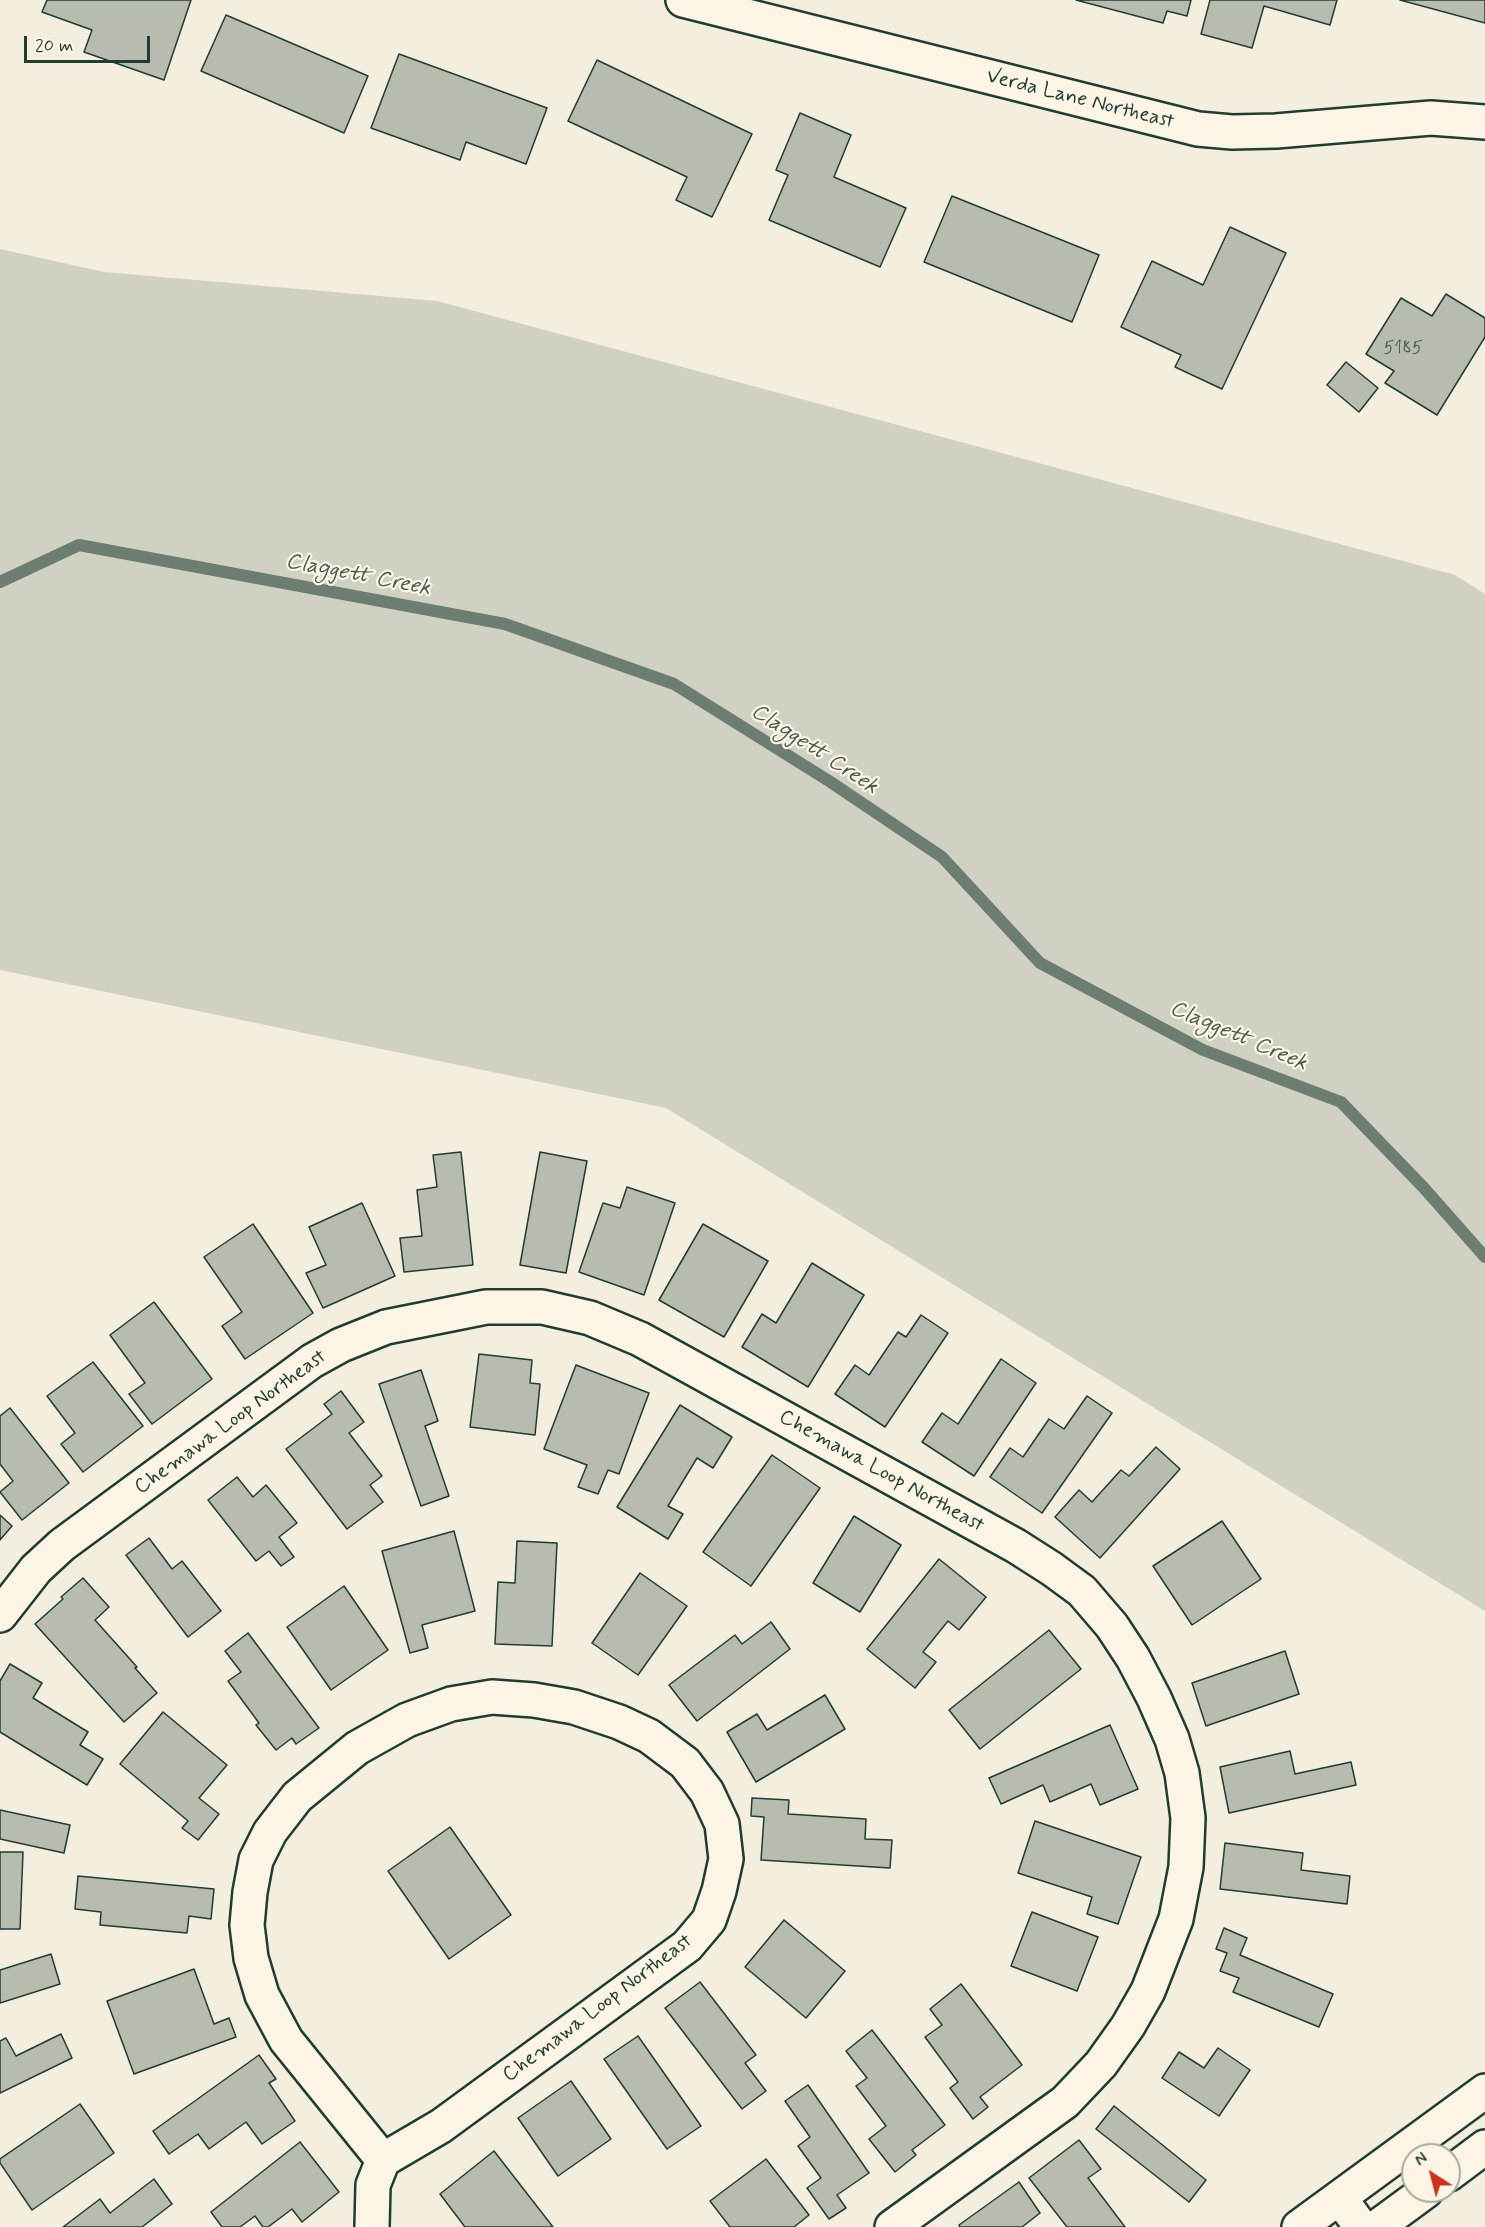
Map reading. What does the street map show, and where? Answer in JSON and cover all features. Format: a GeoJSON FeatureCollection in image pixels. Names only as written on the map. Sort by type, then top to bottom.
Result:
{"type":"FeatureCollection","features":[{"type":"Feature","properties":{"kind":"street","name":"Verda Lane Northeast"},"geometry":{"type":"LineString","coordinates":[[683,0],[1198,129],[1232,132],[1276,131],[1431,118],[1485,122]]}},
{"type":"Feature","properties":{"kind":"street","name":"Chemawa Loop Northeast"},"geometry":{"type":"LineString","coordinates":[[0,1615],[36,1569],[62,1545],[312,1361],[341,1345],[386,1327],[486,1307],[542,1307],[590,1318],[640,1339],[1016,1546],[1052,1569],[1082,1591],[1112,1626],[1133,1658],[1172,1739],[1182,1773],[1188,1818],[1186,1867],[1176,1919],[1148,1991],[1128,2026],[1101,2064],[1065,2102],[892,2227]]}},
{"type":"Feature","properties":{"kind":"street","name":"Chemawa Loop Northeast"},"geometry":{"type":"LineString","coordinates":[[492,1697],[534,1700],[574,1707],[619,1722],[649,1736],[685,1763],[707,1792],[722,1824],[726,1859],[719,1891],[709,1920],[678,1953],[441,2126],[383,2160],[286,2040],[262,1995],[251,1958],[247,1925],[256,1860],[270,1832],[297,1797],[357,1748],[407,1719],[451,1704],[492,1697]]}},
{"type":"Feature","properties":{"kind":"street"},"geometry":{"type":"LineString","coordinates":[[1299,2227],[1485,2091]]}},
{"type":"Feature","properties":{"kind":"street"},"geometry":{"type":"LineString","coordinates":[[1461,2165],[1485,2147]]}},
{"type":"Feature","properties":{"kind":"street"},"geometry":{"type":"LineString","coordinates":[[372,2227],[372,2185],[383,2160]]}},
{"type":"Feature","properties":{"kind":"street"},"geometry":{"type":"LineString","coordinates":[[1340,2198],[1361,2227]]}},
{"type":"Feature","properties":{"kind":"street"},"geometry":{"type":"LineString","coordinates":[[1377,2227],[1410,2203]]}},
{"type":"Feature","properties":{"kind":"shaded area"},"geometry":{"type":"Polygon","coordinates":[[[0,249],[104,272],[437,301],[1455,575],[1485,594],[1485,1611],[666,1108],[0,970],[0,249]]]}},
{"type":"Feature","properties":{"kind":"building"},"geometry":{"type":"Polygon","coordinates":[[[47,0],[191,0],[164,80],[84,52],[92,30],[42,12],[47,0]]]}},
{"type":"Feature","properties":{"kind":"building"},"geometry":{"type":"Polygon","coordinates":[[[1076,0],[1191,0],[1187,16],[1167,11],[1163,23],[1076,0]]]}},
{"type":"Feature","properties":{"kind":"building"},"geometry":{"type":"Polygon","coordinates":[[[1210,0],[1337,0],[1330,25],[1264,6],[1252,48],[1201,34],[1210,0]]]}},
{"type":"Feature","properties":{"kind":"building"},"geometry":{"type":"Polygon","coordinates":[[[1400,0],[1485,0],[1485,23],[1400,0]]]}},
{"type":"Feature","properties":{"kind":"building"},"geometry":{"type":"Polygon","coordinates":[[[226,15],[368,76],[344,133],[201,71],[226,15]]]}},
{"type":"Feature","properties":{"kind":"building"},"geometry":{"type":"Polygon","coordinates":[[[399,54],[547,108],[526,164],[466,142],[460,160],[371,128],[399,54]]]}},
{"type":"Feature","properties":{"kind":"building"},"geometry":{"type":"Polygon","coordinates":[[[597,60],[752,134],[712,217],[676,200],[687,177],[568,121],[597,60]]]}},
{"type":"Feature","properties":{"kind":"building"},"geometry":{"type":"Polygon","coordinates":[[[800,113],[851,135],[834,177],[906,208],[880,267],[769,220],[788,175],[776,170],[800,113]]]}},
{"type":"Feature","properties":{"kind":"building"},"geometry":{"type":"Polygon","coordinates":[[[952,196],[1099,255],[1072,322],[924,262],[952,196]]]}},
{"type":"Feature","properties":{"kind":"building"},"geometry":{"type":"Polygon","coordinates":[[[1230,227],[1286,253],[1222,389],[1175,367],[1181,355],[1121,327],[1152,261],[1203,285],[1230,227]]]}},
{"type":"Feature","properties":{"kind":"building"},"geometry":{"type":"Polygon","coordinates":[[[1446,294],[1485,318],[1485,337],[1437,415],[1385,383],[1394,371],[1366,354],[1401,298],[1432,316],[1446,294]]]}},
{"type":"Feature","properties":{"kind":"building"},"geometry":{"type":"Polygon","coordinates":[[[1346,362],[1378,388],[1359,412],[1327,385],[1346,362]]]}},
{"type":"Feature","properties":{"kind":"building"},"geometry":{"type":"Polygon","coordinates":[[[461,1152],[473,1265],[404,1272],[400,1238],[422,1236],[417,1190],[437,1187],[433,1155],[461,1152]]]}},
{"type":"Feature","properties":{"kind":"building"},"geometry":{"type":"Polygon","coordinates":[[[540,1152],[587,1161],[566,1273],[520,1265],[540,1152]]]}},
{"type":"Feature","properties":{"kind":"building"},"geometry":{"type":"Polygon","coordinates":[[[627,1187],[675,1203],[644,1295],[579,1272],[603,1203],[620,1208],[627,1187]]]}},
{"type":"Feature","properties":{"kind":"building"},"geometry":{"type":"Polygon","coordinates":[[[362,1203],[395,1276],[323,1308],[306,1273],[326,1265],[309,1227],[362,1203]]]}},
{"type":"Feature","properties":{"kind":"building"},"geometry":{"type":"Polygon","coordinates":[[[253,1224],[313,1313],[245,1359],[222,1326],[242,1312],[204,1257],[253,1224]]]}},
{"type":"Feature","properties":{"kind":"building"},"geometry":{"type":"Polygon","coordinates":[[[703,1224],[768,1261],[724,1337],[659,1300],[703,1224]]]}},
{"type":"Feature","properties":{"kind":"building"},"geometry":{"type":"Polygon","coordinates":[[[812,1263],[864,1295],[808,1387],[742,1347],[762,1314],[776,1323],[812,1263]]]}},
{"type":"Feature","properties":{"kind":"building"},"geometry":{"type":"Polygon","coordinates":[[[154,1302],[212,1379],[152,1424],[129,1394],[145,1383],[110,1335],[154,1302]]]}},
{"type":"Feature","properties":{"kind":"building"},"geometry":{"type":"Polygon","coordinates":[[[921,1315],[948,1333],[885,1427],[835,1394],[855,1365],[869,1375],[898,1332],[906,1337],[921,1315]]]}},
{"type":"Feature","properties":{"kind":"building"},"geometry":{"type":"Polygon","coordinates":[[[479,1354],[532,1360],[530,1383],[540,1384],[535,1435],[470,1427],[479,1354]]]}},
{"type":"Feature","properties":{"kind":"building"},"geometry":{"type":"Polygon","coordinates":[[[1001,1359],[1036,1383],[974,1476],[922,1442],[942,1413],[958,1424],[1001,1359]]]}},
{"type":"Feature","properties":{"kind":"building"},"geometry":{"type":"Polygon","coordinates":[[[93,1362],[143,1426],[83,1472],[61,1444],[75,1433],[47,1396],[93,1362]]]}},
{"type":"Feature","properties":{"kind":"building"},"geometry":{"type":"Polygon","coordinates":[[[576,1365],[649,1393],[619,1474],[608,1470],[598,1494],[578,1487],[587,1465],[544,1449],[576,1365]]]}},
{"type":"Feature","properties":{"kind":"building"},"geometry":{"type":"Polygon","coordinates":[[[421,1370],[438,1421],[425,1426],[449,1496],[421,1506],[379,1384],[421,1370]]]}},
{"type":"Feature","properties":{"kind":"building"},"geometry":{"type":"Polygon","coordinates":[[[341,1391],[364,1422],[349,1433],[382,1476],[370,1485],[383,1502],[347,1529],[286,1449],[332,1414],[324,1404],[341,1391]]]}},
{"type":"Feature","properties":{"kind":"building"},"geometry":{"type":"Polygon","coordinates":[[[1087,1396],[1112,1413],[1042,1513],[990,1477],[1010,1448],[1023,1457],[1049,1419],[1064,1429],[1087,1396]]]}},
{"type":"Feature","properties":{"kind":"building"},"geometry":{"type":"Polygon","coordinates":[[[680,1405],[732,1437],[713,1468],[697,1458],[668,1506],[683,1514],[668,1539],[617,1507],[680,1405]]]}},
{"type":"Feature","properties":{"kind":"building"},"geometry":{"type":"Polygon","coordinates":[[[10,1408],[69,1483],[22,1520],[0,1492],[13,1481],[0,1464],[0,1416],[10,1408]]]}},
{"type":"Feature","properties":{"kind":"building"},"geometry":{"type":"Polygon","coordinates":[[[1156,1447],[1180,1469],[1100,1558],[1055,1517],[1079,1490],[1092,1502],[1121,1470],[1129,1476],[1156,1447]]]}},
{"type":"Feature","properties":{"kind":"building"},"geometry":{"type":"Polygon","coordinates":[[[772,1455],[820,1488],[751,1586],[703,1552],[772,1455]]]}},
{"type":"Feature","properties":{"kind":"building"},"geometry":{"type":"Polygon","coordinates":[[[237,1477],[253,1497],[266,1485],[297,1523],[279,1537],[294,1557],[281,1566],[269,1551],[256,1561],[208,1500],[237,1477]]]}},
{"type":"Feature","properties":{"kind":"building"},"geometry":{"type":"Polygon","coordinates":[[[0,1515],[12,1526],[0,1540],[0,1515]]]}},
{"type":"Feature","properties":{"kind":"building"},"geometry":{"type":"Polygon","coordinates":[[[854,1516],[901,1545],[860,1612],[813,1583],[854,1516]]]}},
{"type":"Feature","properties":{"kind":"building"},"geometry":{"type":"Polygon","coordinates":[[[1222,1521],[1261,1579],[1192,1625],[1153,1566],[1222,1521]]]}},
{"type":"Feature","properties":{"kind":"building"},"geometry":{"type":"Polygon","coordinates":[[[454,1531],[475,1611],[422,1625],[428,1648],[410,1653],[382,1551],[454,1531]]]}},
{"type":"Feature","properties":{"kind":"building"},"geometry":{"type":"Polygon","coordinates":[[[149,1538],[172,1569],[182,1561],[221,1611],[188,1637],[126,1555],[149,1538]]]}},
{"type":"Feature","properties":{"kind":"building"},"geometry":{"type":"Polygon","coordinates":[[[517,1541],[557,1543],[552,1646],[495,1644],[498,1582],[515,1583],[517,1541]]]}},
{"type":"Feature","properties":{"kind":"building"},"geometry":{"type":"Polygon","coordinates":[[[939,1559],[986,1597],[959,1630],[948,1621],[923,1652],[936,1662],[915,1688],[867,1649],[939,1559]]]}},
{"type":"Feature","properties":{"kind":"building"},"geometry":{"type":"Polygon","coordinates":[[[640,1573],[687,1606],[638,1675],[592,1643],[640,1573]]]}},
{"type":"Feature","properties":{"kind":"building"},"geometry":{"type":"Polygon","coordinates":[[[83,1578],[109,1607],[95,1620],[157,1693],[124,1722],[35,1624],[83,1578]]]}},
{"type":"Feature","properties":{"kind":"building"},"geometry":{"type":"Polygon","coordinates":[[[344,1586],[388,1650],[331,1690],[287,1627],[344,1586]]]}},
{"type":"Feature","properties":{"kind":"building"},"geometry":{"type":"Polygon","coordinates":[[[771,1622],[790,1649],[697,1721],[669,1685],[735,1635],[742,1644],[771,1622]]]}},
{"type":"Feature","properties":{"kind":"building"},"geometry":{"type":"Polygon","coordinates":[[[1049,1630],[1081,1669],[980,1749],[949,1710],[1049,1630]]]}},
{"type":"Feature","properties":{"kind":"building"},"geometry":{"type":"Polygon","coordinates":[[[248,1633],[319,1728],[296,1744],[292,1738],[276,1750],[256,1725],[259,1723],[228,1681],[241,1672],[225,1651],[248,1633]]]}},
{"type":"Feature","properties":{"kind":"building"},"geometry":{"type":"Polygon","coordinates":[[[1285,1651],[1299,1694],[1206,1726],[1192,1683],[1285,1651]]]}},
{"type":"Feature","properties":{"kind":"building"},"geometry":{"type":"Polygon","coordinates":[[[10,1664],[42,1683],[33,1698],[88,1732],[80,1745],[103,1759],[87,1785],[0,1732],[0,1681],[10,1664]]]}},
{"type":"Feature","properties":{"kind":"building"},"geometry":{"type":"Polygon","coordinates":[[[825,1695],[845,1729],[756,1782],[727,1732],[757,1714],[767,1730],[825,1695]]]}},
{"type":"Feature","properties":{"kind":"building"},"geometry":{"type":"Polygon","coordinates":[[[163,1712],[227,1765],[199,1798],[219,1814],[198,1840],[182,1828],[188,1821],[120,1764],[163,1712]]]}},
{"type":"Feature","properties":{"kind":"building"},"geometry":{"type":"Polygon","coordinates":[[[1110,1725],[1138,1789],[1100,1805],[1091,1784],[1050,1802],[1043,1785],[1001,1804],[989,1778],[1110,1725]]]}},
{"type":"Feature","properties":{"kind":"building"},"geometry":{"type":"Polygon","coordinates":[[[1290,1751],[1295,1774],[1351,1762],[1356,1785],[1229,1813],[1220,1767],[1290,1751]]]}},
{"type":"Feature","properties":{"kind":"building"},"geometry":{"type":"Polygon","coordinates":[[[752,1798],[789,1800],[788,1814],[866,1819],[865,1839],[892,1840],[890,1868],[761,1860],[764,1817],[751,1816],[752,1798]]]}},
{"type":"Feature","properties":{"kind":"building"},"geometry":{"type":"Polygon","coordinates":[[[0,1810],[70,1825],[64,1853],[0,1839],[0,1810]]]}},
{"type":"Feature","properties":{"kind":"building"},"geometry":{"type":"Polygon","coordinates":[[[1035,1821],[1141,1857],[1118,1924],[1087,1914],[1092,1897],[1018,1873],[1035,1821]]]}},
{"type":"Feature","properties":{"kind":"building"},"geometry":{"type":"Polygon","coordinates":[[[450,1827],[511,1915],[449,1959],[388,1871],[450,1827]]]}},
{"type":"Feature","properties":{"kind":"building"},"geometry":{"type":"Polygon","coordinates":[[[1225,1843],[1303,1853],[1301,1870],[1350,1876],[1347,1904],[1220,1889],[1225,1843]]]}},
{"type":"Feature","properties":{"kind":"building"},"geometry":{"type":"Polygon","coordinates":[[[0,1852],[23,1852],[20,1929],[0,1929],[0,1852]]]}},
{"type":"Feature","properties":{"kind":"building"},"geometry":{"type":"Polygon","coordinates":[[[78,1876],[214,1889],[211,1919],[189,1916],[187,1933],[100,1925],[101,1912],[75,1909],[78,1876]]]}},
{"type":"Feature","properties":{"kind":"building"},"geometry":{"type":"Polygon","coordinates":[[[1032,1912],[1098,1937],[1077,1991],[1011,1966],[1032,1912]]]}},
{"type":"Feature","properties":{"kind":"building"},"geometry":{"type":"Polygon","coordinates":[[[784,1920],[845,1971],[806,2018],[745,1967],[784,1920]]]}},
{"type":"Feature","properties":{"kind":"building"},"geometry":{"type":"Polygon","coordinates":[[[1224,1928],[1247,1938],[1240,1955],[1333,1994],[1319,2027],[1233,1992],[1239,1978],[1220,1971],[1227,1953],[1216,1949],[1224,1928]]]}},
{"type":"Feature","properties":{"kind":"building"},"geometry":{"type":"Polygon","coordinates":[[[51,1954],[60,1984],[0,2003],[0,1970],[51,1954]]]}},
{"type":"Feature","properties":{"kind":"building"},"geometry":{"type":"Polygon","coordinates":[[[194,1969],[214,2024],[229,2018],[236,2037],[134,2074],[107,2001],[194,1969]]]}},
{"type":"Feature","properties":{"kind":"building"},"geometry":{"type":"Polygon","coordinates":[[[700,1982],[756,2055],[745,2063],[766,2091],[742,2109],[665,2008],[700,1982]]]}},
{"type":"Feature","properties":{"kind":"building"},"geometry":{"type":"Polygon","coordinates":[[[961,1984],[1022,2065],[980,2097],[988,2107],[973,2119],[950,2088],[958,2082],[925,2037],[942,2025],[930,2009],[961,1984]]]}},
{"type":"Feature","properties":{"kind":"building"},"geometry":{"type":"Polygon","coordinates":[[[872,2030],[945,2125],[912,2150],[916,2155],[895,2172],[869,2139],[886,2126],[856,2086],[867,2078],[846,2051],[872,2030]]]}},
{"type":"Feature","properties":{"kind":"building"},"geometry":{"type":"Polygon","coordinates":[[[61,2034],[72,2058],[0,2093],[0,2041],[6,2038],[16,2056],[61,2034]]]}},
{"type":"Feature","properties":{"kind":"building"},"geometry":{"type":"Polygon","coordinates":[[[638,2036],[701,2126],[667,2149],[604,2059],[638,2036]]]}},
{"type":"Feature","properties":{"kind":"building"},"geometry":{"type":"Polygon","coordinates":[[[1218,2048],[1250,2070],[1219,2116],[1162,2078],[1179,2052],[1204,2068],[1218,2048]]]}},
{"type":"Feature","properties":{"kind":"building"},"geometry":{"type":"Polygon","coordinates":[[[259,2055],[276,2079],[269,2083],[295,2121],[262,2144],[246,2122],[209,2149],[198,2134],[169,2154],[153,2131],[259,2055]]]}},
{"type":"Feature","properties":{"kind":"building"},"geometry":{"type":"Polygon","coordinates":[[[571,2081],[611,2139],[558,2176],[518,2118],[571,2081]]]}},
{"type":"Feature","properties":{"kind":"building"},"geometry":{"type":"Polygon","coordinates":[[[808,2085],[869,2173],[837,2195],[846,2208],[829,2219],[807,2188],[821,2178],[798,2146],[810,2137],[785,2101],[808,2085]]]}},
{"type":"Feature","properties":{"kind":"building"},"geometry":{"type":"Polygon","coordinates":[[[80,2104],[114,2153],[32,2210],[0,2163],[0,2159],[80,2104]]]}},
{"type":"Feature","properties":{"kind":"building"},"geometry":{"type":"Polygon","coordinates":[[[1114,2106],[1206,2180],[1189,2202],[1096,2129],[1114,2106]]]}},
{"type":"Feature","properties":{"kind":"building"},"geometry":{"type":"Polygon","coordinates":[[[1079,2140],[1101,2169],[1088,2178],[1125,2227],[1067,2227],[1029,2178],[1079,2140]]]}},
{"type":"Feature","properties":{"kind":"building"},"geometry":{"type":"Polygon","coordinates":[[[300,2142],[339,2192],[302,2222],[292,2209],[268,2227],[263,2227],[255,2216],[240,2227],[222,2227],[211,2212],[300,2142]]]}},
{"type":"Feature","properties":{"kind":"building"},"geometry":{"type":"Polygon","coordinates":[[[494,2151],[553,2227],[465,2227],[440,2194],[494,2151]]]}},
{"type":"Feature","properties":{"kind":"building"},"geometry":{"type":"Polygon","coordinates":[[[766,2159],[809,2215],[794,2227],[730,2227],[710,2201],[766,2159]]]}},
{"type":"Feature","properties":{"kind":"building"},"geometry":{"type":"Polygon","coordinates":[[[154,2179],[172,2204],[142,2227],[63,2227],[100,2199],[110,2213],[154,2179]]]}},
{"type":"Feature","properties":{"kind":"building"},"geometry":{"type":"Polygon","coordinates":[[[1019,2182],[1040,2213],[1022,2227],[960,2227],[959,2225],[1019,2182]]]}},
{"type":"Feature","properties":{"kind":"waterway","name":"Claggett Creek"},"geometry":{"type":"LineString","coordinates":[[0,582],[79,545],[505,624],[674,684],[829,781],[942,857],[1040,963],[1203,1050],[1341,1102],[1424,1188],[1485,1257]]}}]}
